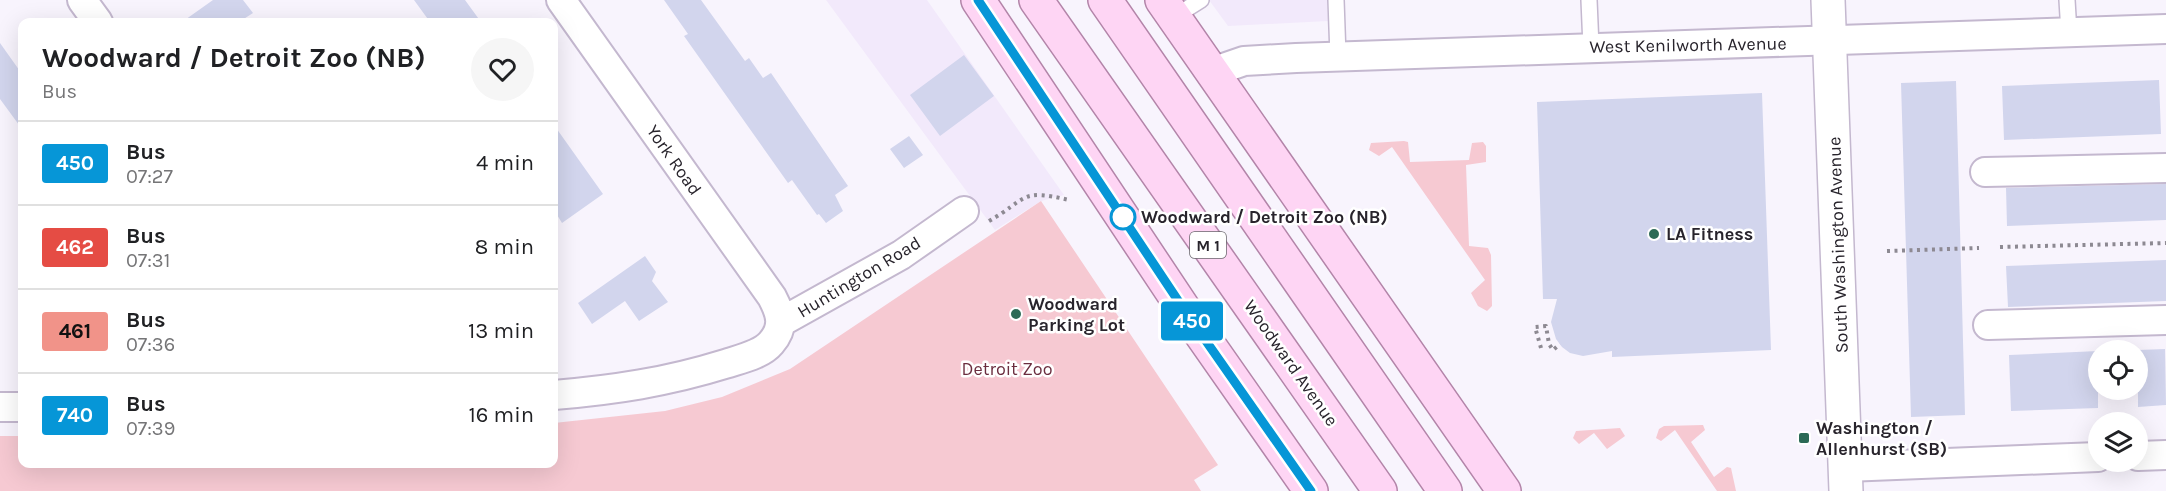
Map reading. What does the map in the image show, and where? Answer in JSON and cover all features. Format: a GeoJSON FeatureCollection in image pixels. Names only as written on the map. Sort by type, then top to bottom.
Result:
{"type":"FeatureCollection","features":[{"type":"Feature","properties":{"kind":"main road"},"geometry":{"type":"LineString","coordinates":[[978,0],[1305,489]]}},
{"type":"Feature","properties":{"kind":"main road","name":"Woodward Avenue"},"geometry":{"type":"LineString","coordinates":[[1036,0],[1380,491]]}},
{"type":"Feature","properties":{"kind":"main road"},"geometry":{"type":"LineString","coordinates":[[1105,0],[1445,491]]}},
{"type":"Feature","properties":{"kind":"main road","name":"South Washington Avenue"},"geometry":{"type":"LineString","coordinates":[[1828,0],[1846,479]]}},
{"type":"Feature","properties":{"kind":"main road"},"geometry":{"type":"LineString","coordinates":[[1179,6],[1212,72],[1504,491]]}},
{"type":"Feature","properties":{"kind":"street"},"geometry":{"type":"LineString","coordinates":[[82,0],[95,18]]}},
{"type":"Feature","properties":{"kind":"street","name":"York Road"},"geometry":{"type":"LineString","coordinates":[[561,0],[772,297],[781,314],[781,322]]}},
{"type":"Feature","properties":{"kind":"street","name":"West Kenilworth Avenue"},"geometry":{"type":"LineString","coordinates":[[1212,72],[1244,61],[1338,56],[2166,29]]}},
{"type":"Feature","properties":{"kind":"street"},"geometry":{"type":"LineString","coordinates":[[1985,172],[2166,168]]}},
{"type":"Feature","properties":{"kind":"street","name":"Huntington Road"},"geometry":{"type":"LineString","coordinates":[[558,395],[654,384],[739,360],[770,345],[778,333],[781,322],[901,255],[964,211]]}},
{"type":"Feature","properties":{"kind":"street"},"geometry":{"type":"LineString","coordinates":[[1988,325],[2166,320]]}},
{"type":"Feature","properties":{"kind":"street"},"geometry":{"type":"LineString","coordinates":[[0,407],[18,407]]}},
{"type":"Feature","properties":{"kind":"street"},"geometry":{"type":"LineString","coordinates":[[2148,456],[2166,455]]}},
{"type":"Feature","properties":{"kind":"street"},"geometry":{"type":"LineString","coordinates":[[1846,479],[2088,458]]}},
{"type":"Feature","properties":{"kind":"lane"},"geometry":{"type":"LineString","coordinates":[[1336,0],[1338,56]]}},
{"type":"Feature","properties":{"kind":"lane"},"geometry":{"type":"LineString","coordinates":[[1589,0],[1591,47]]}},
{"type":"Feature","properties":{"kind":"lane"},"geometry":{"type":"LineString","coordinates":[[2067,0],[2069,33]]}},
{"type":"Feature","properties":{"kind":"path"},"geometry":{"type":"LineString","coordinates":[[2000,247],[2166,243]]}},
{"type":"Feature","properties":{"kind":"path"},"geometry":{"type":"LineString","coordinates":[[1887,251],[1978,248]]}},
{"type":"Feature","properties":{"kind":"path"},"geometry":{"type":"LineString","coordinates":[[1541,348],[1535,327],[1546,326],[1549,344],[1553,350],[1560,345]]}},
{"type":"Feature","properties":{"kind":"shaded area"},"geometry":{"type":"Polygon","coordinates":[[[826,0],[927,0],[1064,195],[1041,201],[995,230],[826,0]]]}},
{"type":"Feature","properties":{"kind":"shaded area"},"geometry":{"type":"Polygon","coordinates":[[[1209,0],[1327,0],[1328,21],[1228,26],[1209,0]]]}},
{"type":"Feature","properties":{"kind":"green space"},"geometry":{"type":"Polygon","coordinates":[[[1408,142],[1410,162],[1469,160],[1472,143],[1483,142],[1486,146],[1486,162],[1466,165],[1469,246],[1488,248],[1491,255],[1492,306],[1487,311],[1478,306],[1471,293],[1485,280],[1392,147],[1379,156],[1369,150],[1371,143],[1408,142]]]}},
{"type":"Feature","properties":{"kind":"green space","name":"Detroit Zoo"},"geometry":{"type":"Polygon","coordinates":[[[1041,201],[1218,465],[1194,480],[1201,491],[0,491],[0,436],[18,436],[18,468],[558,468],[558,423],[665,411],[722,397],[790,369],[1041,201]]]}},
{"type":"Feature","properties":{"kind":"green space"},"geometry":{"type":"Polygon","coordinates":[[[1703,425],[1705,430],[1691,442],[1714,477],[1727,467],[1731,468],[1736,491],[1717,491],[1675,430],[1661,441],[1656,438],[1659,429],[1664,426],[1703,425]]]}},
{"type":"Feature","properties":{"kind":"green space"},"geometry":{"type":"Polygon","coordinates":[[[1620,428],[1625,436],[1607,449],[1594,433],[1579,444],[1573,438],[1576,431],[1620,428]]]}},
{"type":"Feature","properties":{"kind":"building"},"geometry":{"type":"Polygon","coordinates":[[[213,0],[243,0],[253,13],[245,18],[188,18],[213,0]]]}},
{"type":"Feature","properties":{"kind":"building"},"geometry":{"type":"Polygon","coordinates":[[[414,0],[465,0],[478,18],[427,18],[414,0]]]}},
{"type":"Feature","properties":{"kind":"building"},"geometry":{"type":"Polygon","coordinates":[[[664,0],[701,0],[745,61],[749,58],[763,78],[771,73],[848,186],[835,195],[843,211],[826,223],[819,214],[817,215],[792,180],[788,183],[684,36],[688,34],[664,0]]]}},
{"type":"Feature","properties":{"kind":"building"},"geometry":{"type":"Polygon","coordinates":[[[0,43],[18,68],[18,124],[0,99],[0,43]]]}},
{"type":"Feature","properties":{"kind":"building"},"geometry":{"type":"Polygon","coordinates":[[[964,55],[994,96],[940,136],[910,95],[964,55]]]}},
{"type":"Feature","properties":{"kind":"building"},"geometry":{"type":"Polygon","coordinates":[[[2159,80],[2161,134],[2004,140],[2002,86],[2159,80]]]}},
{"type":"Feature","properties":{"kind":"building"},"geometry":{"type":"Polygon","coordinates":[[[1956,81],[1965,415],[1911,417],[1901,83],[1956,81]]]}},
{"type":"Feature","properties":{"kind":"building","name":"LA Fitness"},"geometry":{"type":"Polygon","coordinates":[[[1762,93],[1771,350],[1612,357],[1612,351],[1583,356],[1570,353],[1562,347],[1556,339],[1551,322],[1557,299],[1543,299],[1537,102],[1762,93]]]}},
{"type":"Feature","properties":{"kind":"building"},"geometry":{"type":"Polygon","coordinates":[[[558,131],[603,194],[562,223],[558,216],[558,131]]]}},
{"type":"Feature","properties":{"kind":"building"},"geometry":{"type":"Polygon","coordinates":[[[909,136],[923,155],[904,168],[890,149],[909,136]]]}},
{"type":"Feature","properties":{"kind":"building"},"geometry":{"type":"Polygon","coordinates":[[[2166,184],[2166,220],[2007,226],[2006,188],[2166,184]]]}},
{"type":"Feature","properties":{"kind":"building"},"geometry":{"type":"Polygon","coordinates":[[[645,256],[656,272],[652,281],[668,302],[639,321],[625,301],[592,324],[578,303],[645,256]]]}},
{"type":"Feature","properties":{"kind":"building"},"geometry":{"type":"Polygon","coordinates":[[[2166,260],[2166,301],[2008,307],[2006,266],[2166,260]]]}},
{"type":"Feature","properties":{"kind":"building"},"geometry":{"type":"Polygon","coordinates":[[[2165,349],[2166,405],[2138,407],[2138,400],[2148,400],[2148,350],[2165,349]]]}},
{"type":"Feature","properties":{"kind":"building"},"geometry":{"type":"Polygon","coordinates":[[[2088,351],[2088,400],[2098,400],[2098,408],[2011,411],[2009,355],[2088,351]]]}},
{"type":"Feature","properties":{"kind":"bus line","name":"450"},"geometry":{"type":"LineString","coordinates":[[978,0],[1185,311],[1311,491]]}},
{"type":"Feature","properties":{"kind":"place","name":"Woodward / Detroit Zoo (NB)"},"geometry":{"type":"Point","coordinates":[1123,217]}},
{"type":"Feature","properties":{"kind":"place","name":"LA Fitness"},"geometry":{"type":"Point","coordinates":[1654,234]}},
{"type":"Feature","properties":{"kind":"place","name":"Woodward Parking Lot"},"geometry":{"type":"Point","coordinates":[1016,314]}},
{"type":"Feature","properties":{"kind":"place","name":"Washington / Allenhurst (SB)"},"geometry":{"type":"Point","coordinates":[1804,438]}}]}
